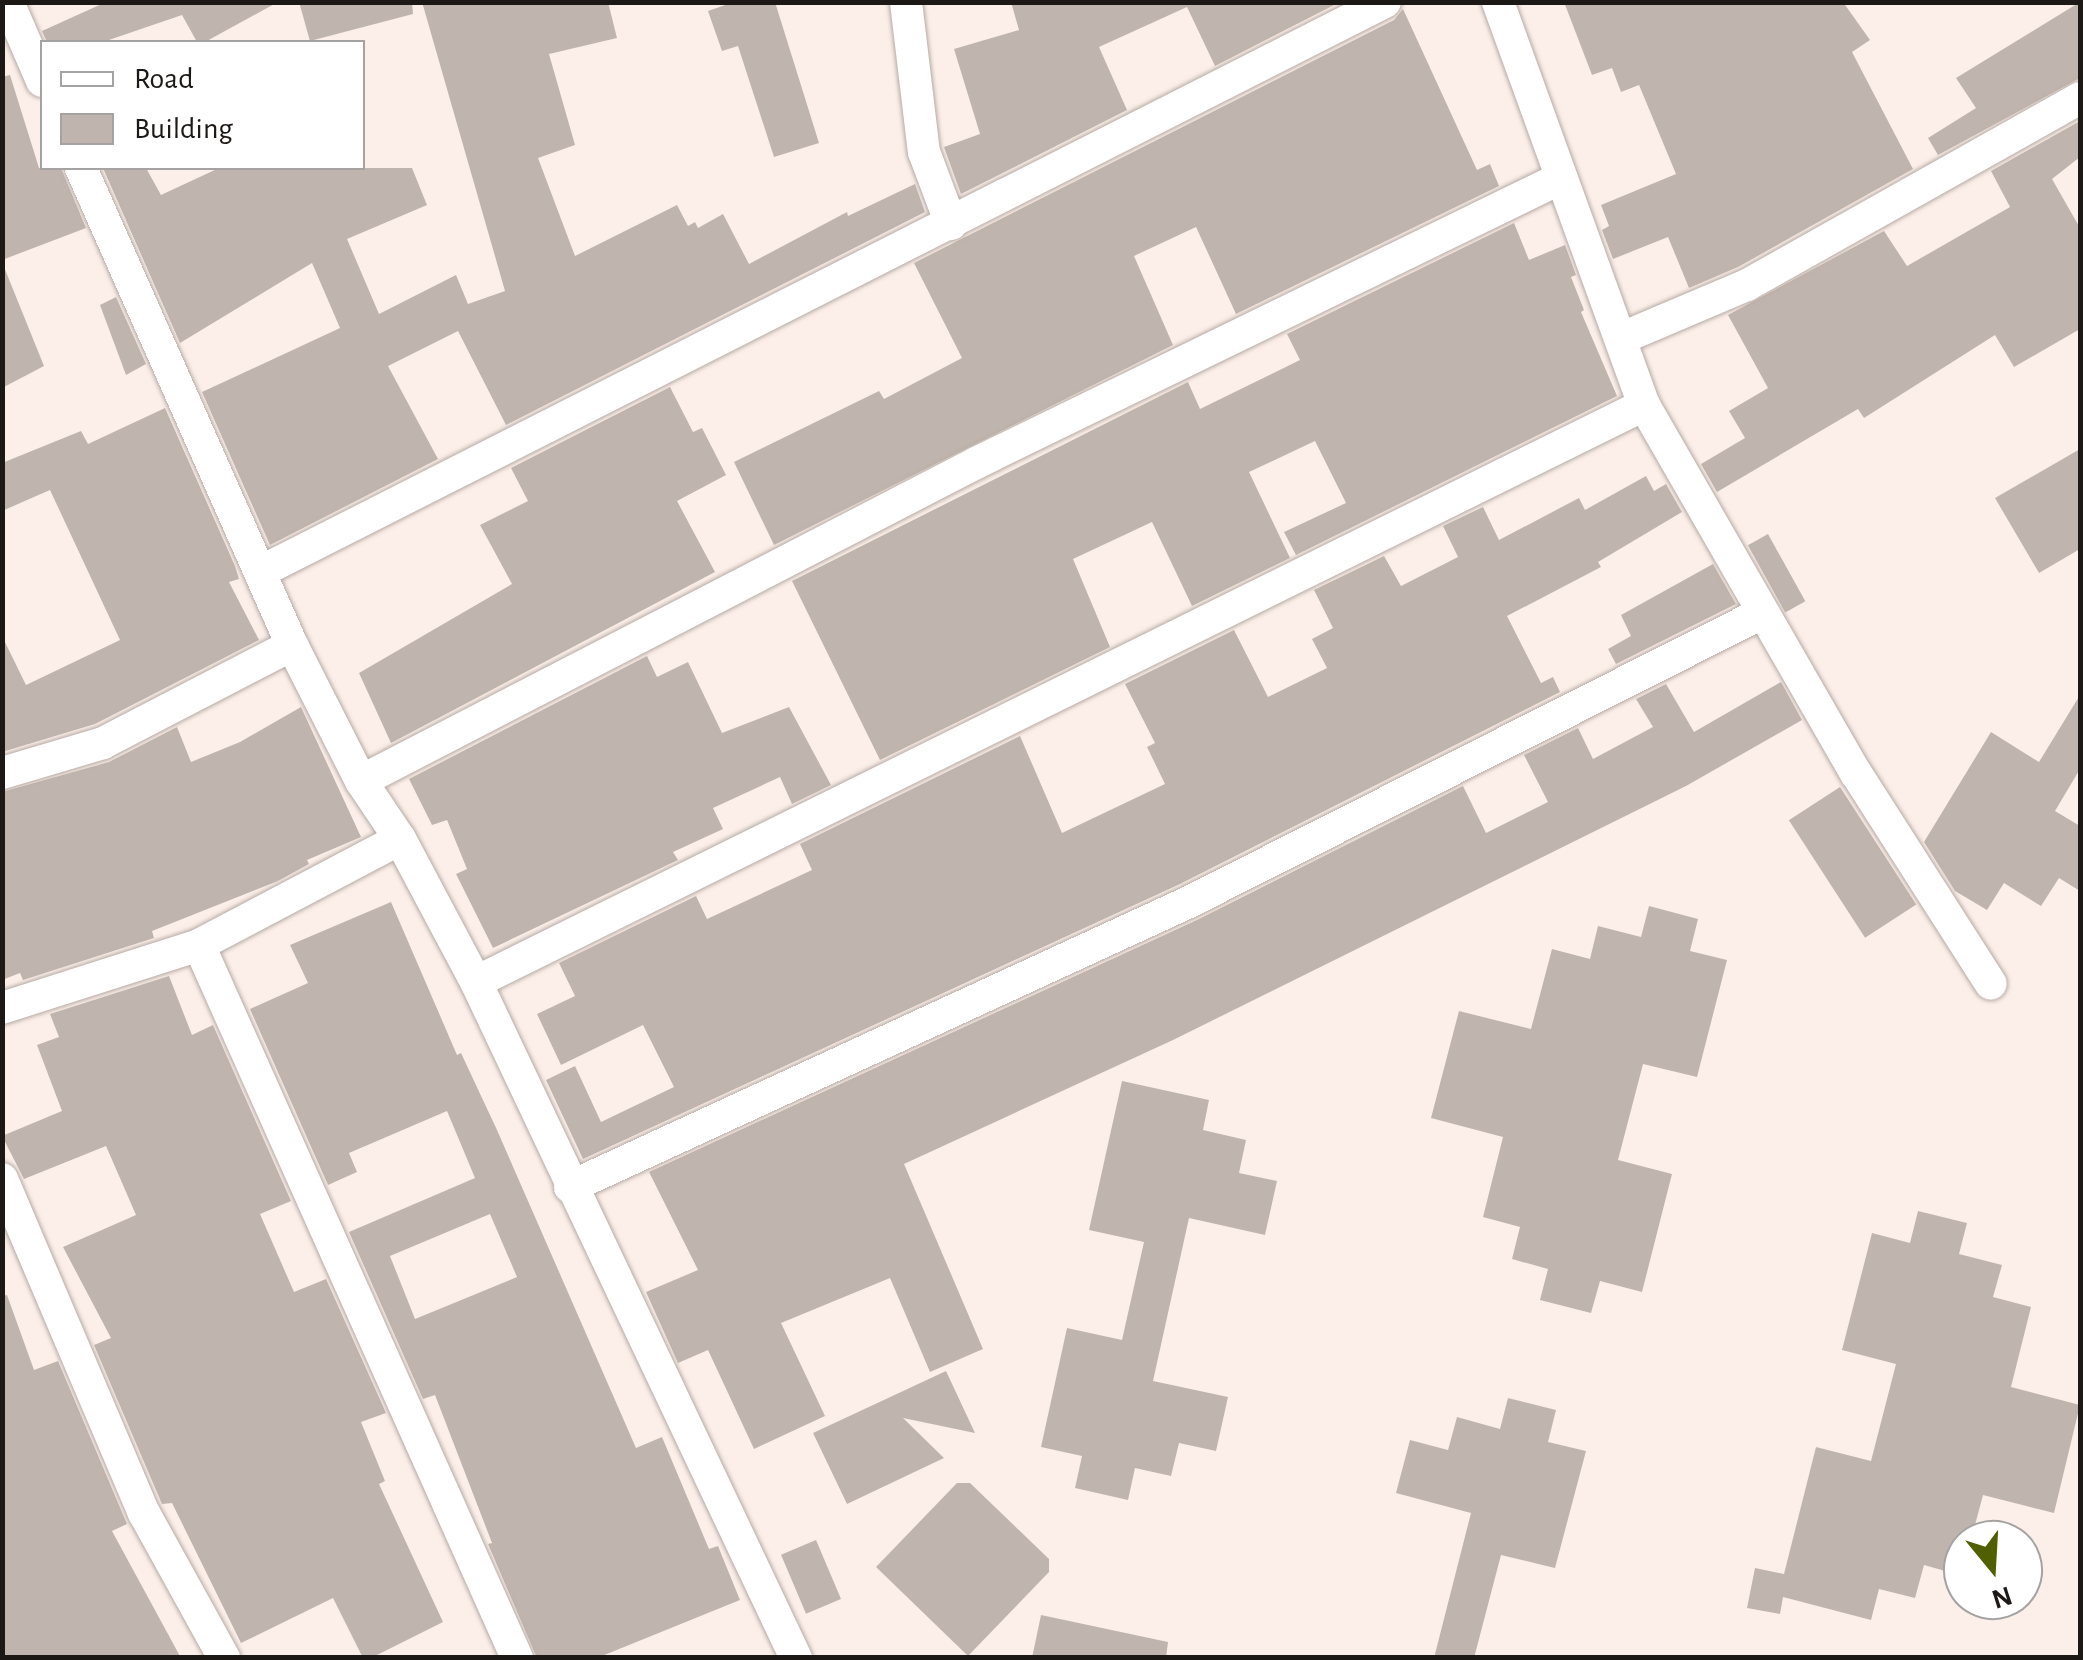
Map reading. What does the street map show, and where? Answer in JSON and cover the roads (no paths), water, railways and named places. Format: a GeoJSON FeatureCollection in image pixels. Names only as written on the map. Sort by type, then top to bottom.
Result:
{"type":"FeatureCollection","features":[{"type":"Feature","properties":{"kind":"street"},"geometry":{"type":"LineString","coordinates":[[8,2],[40,76]]}},
{"type":"Feature","properties":{"kind":"street"},"geometry":{"type":"LineString","coordinates":[[906,2],[924,152],[950,224]]}},
{"type":"Feature","properties":{"kind":"street"},"geometry":{"type":"LineString","coordinates":[[260,572],[1385,2]]}},
{"type":"Feature","properties":{"kind":"street"},"geometry":{"type":"LineString","coordinates":[[1498,2],[1644,405],[1856,774],[1991,984]]}},
{"type":"Feature","properties":{"kind":"street"},"geometry":{"type":"LineString","coordinates":[[1622,338],[1747,285],[2080,98]]}},
{"type":"Feature","properties":{"kind":"street"},"geometry":{"type":"LineString","coordinates":[[82,170],[292,645],[361,781],[400,839],[476,982],[570,1188],[796,1658]]}},
{"type":"Feature","properties":{"kind":"street"},"geometry":{"type":"LineString","coordinates":[[361,781],[976,463],[1560,178]]}},
{"type":"Feature","properties":{"kind":"street"},"geometry":{"type":"LineString","coordinates":[[476,982],[1644,405]]}},
{"type":"Feature","properties":{"kind":"street"},"geometry":{"type":"LineString","coordinates":[[570,1188],[1189,902],[1762,613]]}},
{"type":"Feature","properties":{"kind":"street"},"geometry":{"type":"LineString","coordinates":[[2,773],[103,743],[292,645]]}},
{"type":"Feature","properties":{"kind":"street"},"geometry":{"type":"LineString","coordinates":[[2,1008],[199,945],[400,839]]}},
{"type":"Feature","properties":{"kind":"street"},"geometry":{"type":"LineString","coordinates":[[199,945],[517,1658]]}},
{"type":"Feature","properties":{"kind":"street"},"geometry":{"type":"LineString","coordinates":[[2,1179],[144,1513],[224,1658]]}}]}
